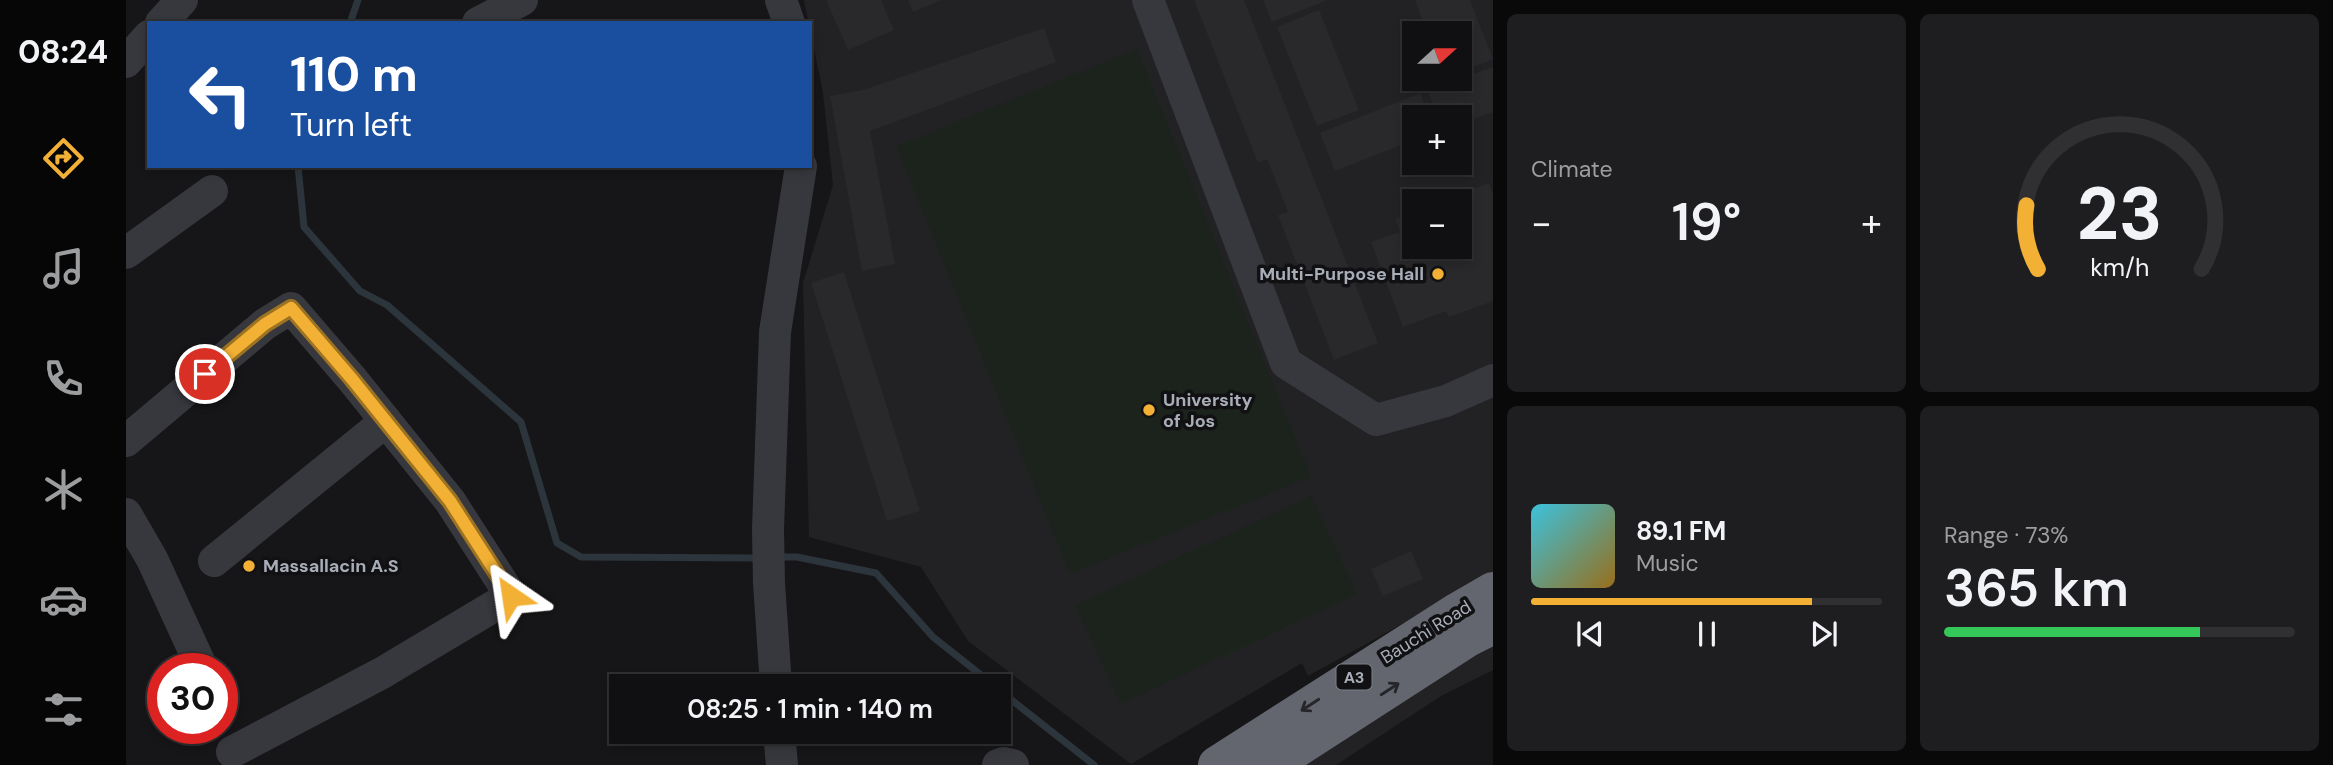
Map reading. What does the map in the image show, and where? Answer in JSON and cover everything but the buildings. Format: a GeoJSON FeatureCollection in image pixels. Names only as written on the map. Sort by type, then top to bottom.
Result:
{"type":"FeatureCollection","features":[{"type":"Feature","properties":{"kind":"highway","name":"Bauchi Road"},"geometry":{"type":"LineString","coordinates":[[1217,765],[1455,613],[1493,592]]}},
{"type":"Feature","properties":{"kind":"highway","name":"Bauchi Road"},"geometry":{"type":"LineString","coordinates":[[1270,765],[1466,639],[1493,625]]}},
{"type":"Feature","properties":{"kind":"street"},"geometry":{"type":"LineString","coordinates":[[482,21],[522,0]]}},
{"type":"Feature","properties":{"kind":"street"},"geometry":{"type":"LineString","coordinates":[[781,0],[788,21]]}},
{"type":"Feature","properties":{"kind":"street"},"geometry":{"type":"LineString","coordinates":[[1148,0],[1286,363],[1376,420],[1446,401],[1493,380]]}},
{"type":"Feature","properties":{"kind":"street"},"geometry":{"type":"LineString","coordinates":[[126,62],[147,35]]}},
{"type":"Feature","properties":{"kind":"street"},"geometry":{"type":"LineString","coordinates":[[775,674],[768,528],[775,332],[801,168]]}},
{"type":"Feature","properties":{"kind":"street"},"geometry":{"type":"LineString","coordinates":[[126,253],[212,191]]}},
{"type":"Feature","properties":{"kind":"street"},"geometry":{"type":"LineString","coordinates":[[126,441],[265,324],[291,308],[450,501],[511,596],[383,673],[230,748]]}},
{"type":"Feature","properties":{"kind":"street"},"geometry":{"type":"LineString","coordinates":[[214,561],[386,421]]}},
{"type":"Feature","properties":{"kind":"street"},"geometry":{"type":"LineString","coordinates":[[126,514],[152,559],[194,653]]}},
{"type":"Feature","properties":{"kind":"street"},"geometry":{"type":"LineString","coordinates":[[780,744],[782,765]]}},
{"type":"Feature","properties":{"kind":"street"},"geometry":{"type":"LineString","coordinates":[[998,765],[1013,765]]}},
{"type":"Feature","properties":{"kind":"shaded area","name":"University of Jos"},"geometry":{"type":"Polygon","coordinates":[[[804,0],[1493,0],[1493,574],[1308,676],[1302,663],[1131,764],[968,641],[921,567],[809,537],[803,283],[833,185],[823,93],[812,39],[812,21],[808,21],[804,0]]]}},
{"type":"Feature","properties":{"kind":"shaded area"},"geometry":{"type":"Polygon","coordinates":[[[1137,49],[1311,477],[1070,574],[896,146],[1137,49]]]}},
{"type":"Feature","properties":{"kind":"shaded area"},"geometry":{"type":"Polygon","coordinates":[[[1311,496],[1357,594],[1121,704],[1075,605],[1311,496]]]}},
{"type":"Feature","properties":{"kind":"shaded area"},"geometry":{"type":"Polygon","coordinates":[[[1493,600],[1493,670],[1441,696],[1336,765],[1235,765],[1493,600]]]}},
{"type":"Feature","properties":{"kind":"waterway"},"geometry":{"type":"LineString","coordinates":[[351,21],[358,0]]}},
{"type":"Feature","properties":{"kind":"waterway"},"geometry":{"type":"LineString","coordinates":[[298,168],[304,227],[360,291],[387,305],[521,422],[557,543],[581,557],[761,558]]}},
{"type":"Feature","properties":{"kind":"waterway"},"geometry":{"type":"LineString","coordinates":[[777,557],[797,557],[876,573],[933,637],[980,674]]}},
{"type":"Feature","properties":{"kind":"waterway"},"geometry":{"type":"LineString","coordinates":[[1011,699],[1094,765]]}},
{"type":"Feature","properties":{"kind":"place","name":"Multi-Purpose Hall"},"geometry":{"type":"Point","coordinates":[1438,274]}},
{"type":"Feature","properties":{"kind":"place","name":"University of Jos"},"geometry":{"type":"Point","coordinates":[1149,410]}},
{"type":"Feature","properties":{"kind":"place","name":"Massallacin A.S"},"geometry":{"type":"Point","coordinates":[249,566]}},
{"type":"Feature","properties":{"kind":"route"},"geometry":{"type":"LineString","coordinates":[[205,374],[265,324],[291,308],[450,501],[511,596]]}}]}
